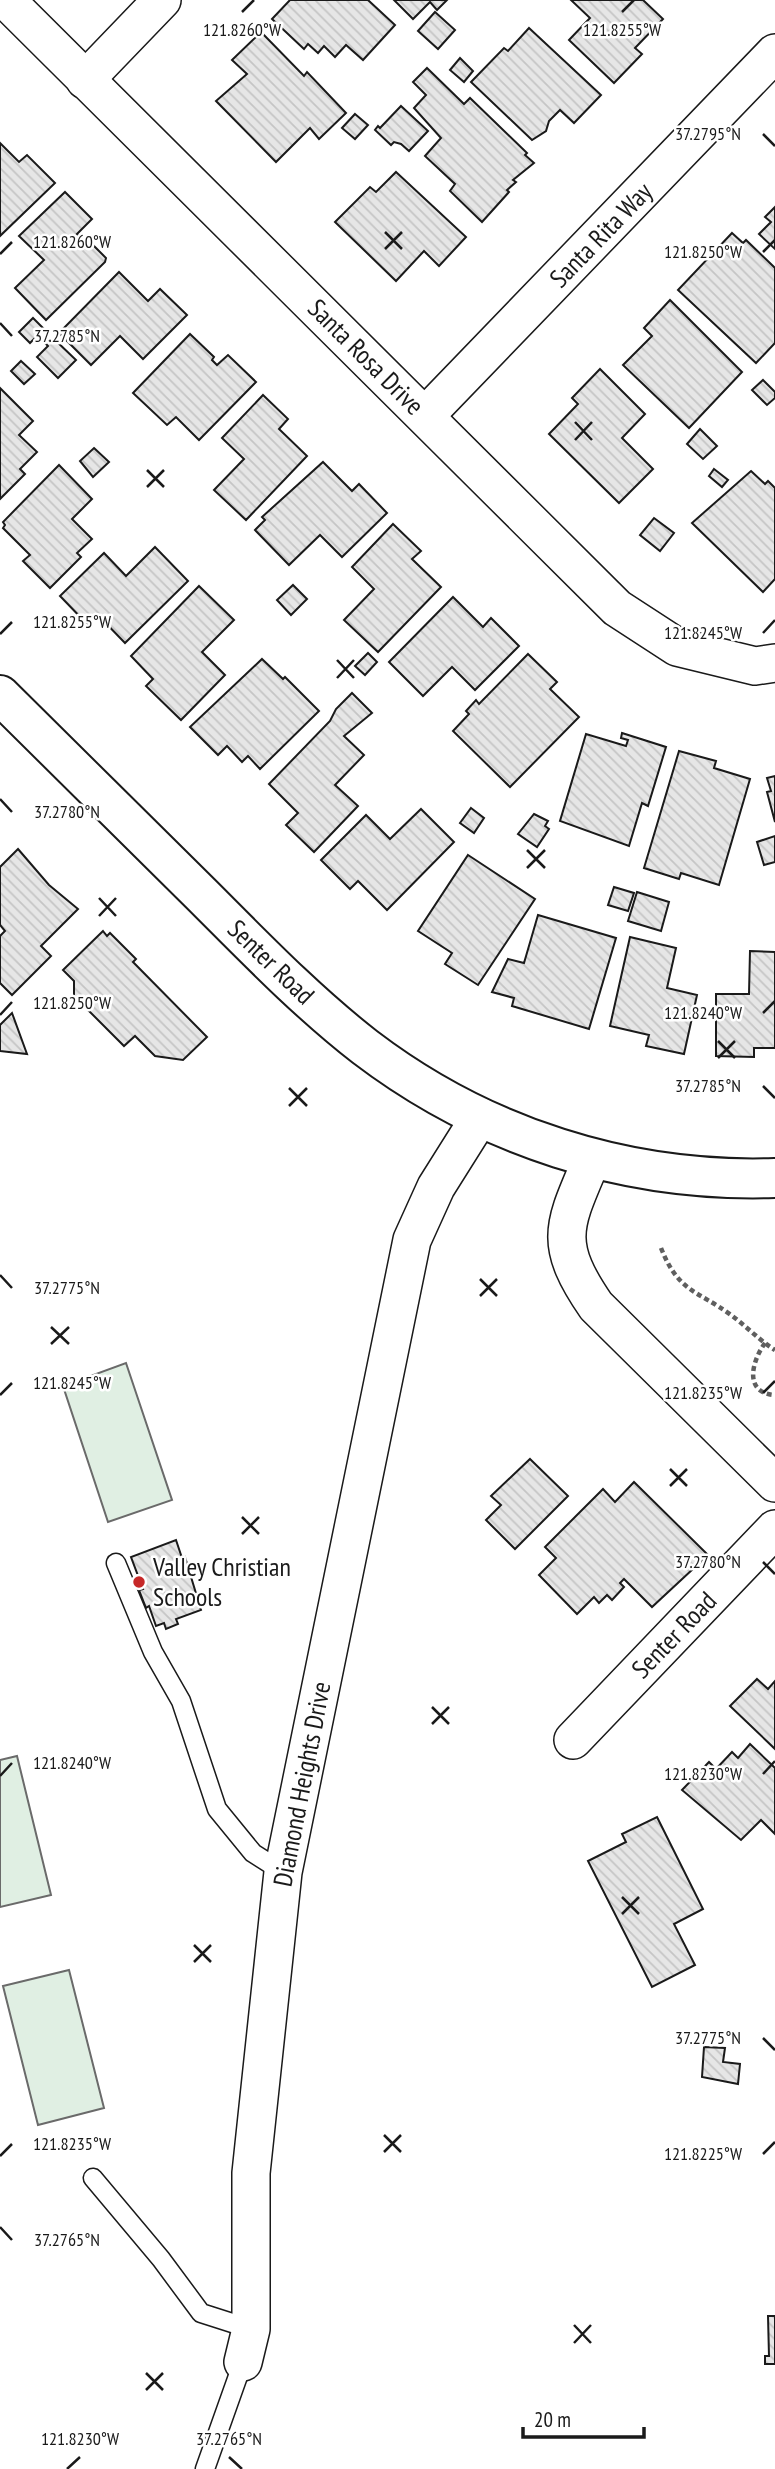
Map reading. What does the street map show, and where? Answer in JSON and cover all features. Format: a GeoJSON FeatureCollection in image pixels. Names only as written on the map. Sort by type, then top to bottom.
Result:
{"type":"FeatureCollection","features":[{"type":"Feature","properties":{"kind":"main road","name":"Senter Road"},"geometry":{"type":"LineString","coordinates":[[0,695],[284,977],[333,1021],[407,1076],[480,1117],[541,1144],[592,1159],[679,1175],[775,1178]]}},
{"type":"Feature","properties":{"kind":"street","name":"Santa Rosa Drive"},"geometry":{"type":"LineString","coordinates":[[6,0],[617,608],[677,647],[765,664]]}},
{"type":"Feature","properties":{"kind":"street"},"geometry":{"type":"LineString","coordinates":[[85,80],[162,0]]}},
{"type":"Feature","properties":{"kind":"street","name":"Santa Rita Way"},"geometry":{"type":"LineString","coordinates":[[425,416],[775,52]]}},
{"type":"Feature","properties":{"kind":"street","name":"Diamond Heights Drive"},"geometry":{"type":"LineString","coordinates":[[247,2346],[251,2173],[282,1872],[406,1263],[422,1215],[436,1187],[480,1117]]}},
{"type":"Feature","properties":{"kind":"street"},"geometry":{"type":"LineString","coordinates":[[592,1159],[565,1231],[567,1249],[582,1286],[596,1306],[775,1483]]}},
{"type":"Feature","properties":{"kind":"street","name":"Senter Road"},"geometry":{"type":"LineString","coordinates":[[573,1740],[775,1530]]}},
{"type":"Feature","properties":{"kind":"lane"},"geometry":{"type":"LineString","coordinates":[[116,1563],[153,1652],[181,1702],[217,1810],[253,1853],[282,1872]]}},
{"type":"Feature","properties":{"kind":"lane"},"geometry":{"type":"LineString","coordinates":[[93,2179],[162,2259],[201,2313],[247,2346]]}},
{"type":"Feature","properties":{"kind":"lane","name":"Diamond Heights Drive"},"geometry":{"type":"LineString","coordinates":[[205,2469],[247,2346]]}},
{"type":"Feature","properties":{"kind":"path"},"geometry":{"type":"LineString","coordinates":[[661,1248],[671,1272],[689,1290],[730,1314],[775,1350]]}},
{"type":"Feature","properties":{"kind":"path"},"geometry":{"type":"LineString","coordinates":[[765,1343],[752,1365],[752,1376],[757,1387],[766,1394],[775,1395]]}},
{"type":"Feature","properties":{"kind":"green space"},"geometry":{"type":"Polygon","coordinates":[[[126,1363],[172,1500],[108,1522],[63,1386],[126,1363]]]}},
{"type":"Feature","properties":{"kind":"green space"},"geometry":{"type":"Polygon","coordinates":[[[17,1756],[51,1895],[0,1907],[0,1760],[17,1756]]]}},
{"type":"Feature","properties":{"kind":"green space"},"geometry":{"type":"Polygon","coordinates":[[[69,1970],[104,2108],[38,2125],[3,1986],[69,1970]]]}},
{"type":"Feature","properties":{"kind":"building"},"geometry":{"type":"Polygon","coordinates":[[[290,0],[368,0],[395,25],[363,60],[346,45],[335,57],[324,46],[318,53],[308,44],[304,49],[272,19],[290,0]]]}},
{"type":"Feature","properties":{"kind":"building"},"geometry":{"type":"Polygon","coordinates":[[[394,0],[447,0],[437,10],[430,2],[413,19],[394,0]]]}},
{"type":"Feature","properties":{"kind":"building"},"geometry":{"type":"Polygon","coordinates":[[[571,0],[643,0],[663,19],[635,48],[642,54],[614,83],[569,40],[590,18],[571,0]]]}},
{"type":"Feature","properties":{"kind":"building"},"geometry":{"type":"Polygon","coordinates":[[[435,12],[455,30],[438,49],[418,31],[435,12]]]}},
{"type":"Feature","properties":{"kind":"building"},"geometry":{"type":"Polygon","coordinates":[[[529,28],[601,95],[574,123],[560,110],[549,121],[546,131],[532,140],[471,82],[504,48],[508,51],[529,28]]]}},
{"type":"Feature","properties":{"kind":"building"},"geometry":{"type":"Polygon","coordinates":[[[261,32],[304,76],[307,72],[346,113],[319,139],[310,128],[276,162],[216,101],[247,74],[232,60],[261,32]]]}},
{"type":"Feature","properties":{"kind":"building"},"geometry":{"type":"Polygon","coordinates":[[[460,58],[473,71],[464,82],[450,70],[460,58]]]}},
{"type":"Feature","properties":{"kind":"building"},"geometry":{"type":"Polygon","coordinates":[[[427,68],[464,104],[470,98],[534,163],[513,180],[516,182],[507,190],[509,192],[482,222],[450,191],[455,184],[425,156],[441,138],[414,108],[426,95],[413,82],[427,68]]]}},
{"type":"Feature","properties":{"kind":"building"},"geometry":{"type":"Polygon","coordinates":[[[401,106],[428,131],[409,151],[401,144],[394,142],[391,145],[375,130],[401,106]]]}},
{"type":"Feature","properties":{"kind":"building"},"geometry":{"type":"Polygon","coordinates":[[[355,114],[368,125],[355,139],[342,128],[355,114]]]}},
{"type":"Feature","properties":{"kind":"building"},"geometry":{"type":"Polygon","coordinates":[[[0,143],[19,162],[27,155],[55,183],[0,236],[0,143]]]}},
{"type":"Feature","properties":{"kind":"building"},"geometry":{"type":"Polygon","coordinates":[[[396,172],[466,237],[439,266],[424,251],[396,281],[335,222],[370,187],[376,192],[396,172]]]}},
{"type":"Feature","properties":{"kind":"building"},"geometry":{"type":"Polygon","coordinates":[[[65,192],[92,219],[77,234],[83,239],[85,237],[106,258],[46,320],[15,288],[44,260],[19,236],[65,192]]]}},
{"type":"Feature","properties":{"kind":"building"},"geometry":{"type":"Polygon","coordinates":[[[775,207],[775,249],[759,234],[771,222],[765,217],[775,207]]]}},
{"type":"Feature","properties":{"kind":"building"},"geometry":{"type":"Polygon","coordinates":[[[732,233],[743,243],[746,240],[775,268],[775,343],[756,363],[678,290],[732,233]]]}},
{"type":"Feature","properties":{"kind":"building"},"geometry":{"type":"Polygon","coordinates":[[[119,272],[148,301],[160,289],[187,315],[143,359],[120,336],[91,365],[59,333],[119,272]]]}},
{"type":"Feature","properties":{"kind":"building"},"geometry":{"type":"Polygon","coordinates":[[[670,300],[742,372],[689,428],[623,365],[652,336],[644,328],[670,300]]]}},
{"type":"Feature","properties":{"kind":"building"},"geometry":{"type":"Polygon","coordinates":[[[33,318],[44,329],[30,343],[19,332],[33,318]]]}},
{"type":"Feature","properties":{"kind":"building"},"geometry":{"type":"Polygon","coordinates":[[[190,334],[214,357],[212,360],[217,365],[228,355],[256,382],[199,440],[176,417],[167,425],[133,393],[190,334]]]}},
{"type":"Feature","properties":{"kind":"building"},"geometry":{"type":"Polygon","coordinates":[[[54,339],[76,360],[58,378],[37,357],[48,346],[45,343],[54,339]]]}},
{"type":"Feature","properties":{"kind":"building"},"geometry":{"type":"Polygon","coordinates":[[[21,361],[35,374],[24,384],[11,371],[21,361]]]}},
{"type":"Feature","properties":{"kind":"building"},"geometry":{"type":"Polygon","coordinates":[[[600,369],[645,414],[622,438],[653,469],[619,503],[549,434],[578,404],[572,398],[600,369]]]}},
{"type":"Feature","properties":{"kind":"building"},"geometry":{"type":"Polygon","coordinates":[[[763,380],[775,392],[775,398],[767,405],[752,390],[763,380]]]}},
{"type":"Feature","properties":{"kind":"building"},"geometry":{"type":"Polygon","coordinates":[[[0,388],[33,421],[19,435],[37,452],[20,469],[25,474],[0,499],[0,388]]]}},
{"type":"Feature","properties":{"kind":"building"},"geometry":{"type":"Polygon","coordinates":[[[263,395],[288,419],[279,429],[307,456],[246,520],[214,490],[244,459],[222,438],[263,395]]]}},
{"type":"Feature","properties":{"kind":"building"},"geometry":{"type":"Polygon","coordinates":[[[700,429],[717,446],[703,459],[687,444],[700,429]]]}},
{"type":"Feature","properties":{"kind":"building"},"geometry":{"type":"Polygon","coordinates":[[[94,448],[109,462],[93,477],[80,461],[94,448]]]}},
{"type":"Feature","properties":{"kind":"building"},"geometry":{"type":"Polygon","coordinates":[[[323,462],[352,491],[359,484],[387,513],[342,557],[320,535],[289,565],[255,530],[265,520],[262,517],[323,462]]]}},
{"type":"Feature","properties":{"kind":"building"},"geometry":{"type":"Polygon","coordinates":[[[59,465],[92,499],[72,519],[92,539],[77,553],[81,557],[50,588],[23,561],[30,555],[3,528],[3,522],[59,465]]]}},
{"type":"Feature","properties":{"kind":"building"},"geometry":{"type":"Polygon","coordinates":[[[714,469],[728,480],[722,487],[709,476],[714,469]]]}},
{"type":"Feature","properties":{"kind":"building"},"geometry":{"type":"Polygon","coordinates":[[[751,471],[765,484],[768,481],[775,488],[775,579],[763,592],[692,523],[751,471]]]}},
{"type":"Feature","properties":{"kind":"building"},"geometry":{"type":"Polygon","coordinates":[[[654,518],[674,533],[660,551],[640,535],[654,518]]]}},
{"type":"Feature","properties":{"kind":"building"},"geometry":{"type":"Polygon","coordinates":[[[393,524],[421,551],[412,559],[441,587],[378,652],[344,620],[374,589],[352,567],[393,524]]]}},
{"type":"Feature","properties":{"kind":"building"},"geometry":{"type":"Polygon","coordinates":[[[155,547],[188,581],[125,643],[97,614],[87,624],[60,596],[104,553],[126,576],[155,547]]]}},
{"type":"Feature","properties":{"kind":"building"},"geometry":{"type":"Polygon","coordinates":[[[293,585],[307,599],[291,615],[277,600],[293,585]]]}},
{"type":"Feature","properties":{"kind":"building"},"geometry":{"type":"Polygon","coordinates":[[[199,586],[234,620],[202,652],[225,675],[181,720],[146,686],[153,679],[131,656],[199,586]]]}},
{"type":"Feature","properties":{"kind":"building"},"geometry":{"type":"Polygon","coordinates":[[[453,597],[483,627],[491,618],[519,646],[475,690],[452,667],[423,696],[389,662],[453,597]]]}},
{"type":"Feature","properties":{"kind":"building"},"geometry":{"type":"Polygon","coordinates":[[[368,653],[377,662],[365,675],[355,666],[368,653]]]}},
{"type":"Feature","properties":{"kind":"building"},"geometry":{"type":"Polygon","coordinates":[[[528,654],[557,682],[550,689],[579,717],[510,787],[453,731],[469,714],[466,711],[476,700],[479,704],[528,654]]]}},
{"type":"Feature","properties":{"kind":"building"},"geometry":{"type":"Polygon","coordinates":[[[262,659],[283,679],[285,677],[319,711],[260,769],[248,756],[242,762],[227,746],[218,755],[190,727],[262,659]]]}},
{"type":"Feature","properties":{"kind":"building"},"geometry":{"type":"Polygon","coordinates":[[[352,693],[372,713],[344,736],[364,755],[335,785],[358,806],[314,852],[286,825],[298,813],[269,784],[330,721],[336,709],[352,693]]]}},
{"type":"Feature","properties":{"kind":"building"},"geometry":{"type":"Polygon","coordinates":[[[622,733],[666,747],[648,806],[642,803],[629,846],[560,821],[586,734],[626,746],[628,740],[621,738],[622,733]]]}},
{"type":"Feature","properties":{"kind":"building"},"geometry":{"type":"Polygon","coordinates":[[[679,751],[716,761],[714,768],[750,779],[719,885],[681,873],[679,879],[644,868],[679,751]]]}},
{"type":"Feature","properties":{"kind":"building"},"geometry":{"type":"Polygon","coordinates":[[[775,776],[775,822],[767,792],[771,791],[767,778],[775,776]]]}},
{"type":"Feature","properties":{"kind":"building"},"geometry":{"type":"Polygon","coordinates":[[[471,808],[484,818],[474,833],[460,823],[471,808]]]}},
{"type":"Feature","properties":{"kind":"building"},"geometry":{"type":"Polygon","coordinates":[[[421,809],[454,842],[387,910],[358,881],[350,889],[321,860],[366,815],[390,839],[421,809]]]}},
{"type":"Feature","properties":{"kind":"building"},"geometry":{"type":"Polygon","coordinates":[[[534,814],[548,821],[545,826],[549,829],[537,847],[518,834],[534,814]]]}},
{"type":"Feature","properties":{"kind":"building"},"geometry":{"type":"Polygon","coordinates":[[[775,836],[775,862],[764,865],[757,842],[775,836]]]}},
{"type":"Feature","properties":{"kind":"building"},"geometry":{"type":"Polygon","coordinates":[[[18,849],[49,885],[78,909],[41,946],[51,956],[12,995],[0,983],[0,936],[5,931],[0,925],[0,867],[18,849]]]}},
{"type":"Feature","properties":{"kind":"building"},"geometry":{"type":"Polygon","coordinates":[[[468,855],[535,899],[478,985],[445,964],[452,953],[418,931],[468,855]]]}},
{"type":"Feature","properties":{"kind":"building"},"geometry":{"type":"Polygon","coordinates":[[[614,887],[634,893],[628,911],[608,905],[614,887]]]}},
{"type":"Feature","properties":{"kind":"building"},"geometry":{"type":"Polygon","coordinates":[[[637,892],[669,902],[661,931],[628,921],[637,892]]]}},
{"type":"Feature","properties":{"kind":"building"},"geometry":{"type":"Polygon","coordinates":[[[538,915],[616,938],[589,1029],[512,1006],[514,998],[492,992],[508,959],[524,963],[538,915]]]}},
{"type":"Feature","properties":{"kind":"building"},"geometry":{"type":"Polygon","coordinates":[[[103,931],[107,936],[110,933],[136,959],[133,962],[207,1037],[183,1060],[155,1056],[135,1036],[124,1046],[74,996],[74,981],[63,970],[103,931]]]}},
{"type":"Feature","properties":{"kind":"building"},"geometry":{"type":"Polygon","coordinates":[[[630,937],[676,948],[667,988],[697,995],[684,1054],[646,1046],[649,1035],[610,1026],[630,937]]]}},
{"type":"Feature","properties":{"kind":"building"},"geometry":{"type":"Polygon","coordinates":[[[750,951],[775,952],[775,1048],[754,1048],[754,1057],[716,1056],[716,994],[749,994],[750,951]]]}},
{"type":"Feature","properties":{"kind":"building"},"geometry":{"type":"Polygon","coordinates":[[[12,1013],[27,1054],[0,1051],[0,1025],[12,1013]]]}},
{"type":"Feature","properties":{"kind":"building"},"geometry":{"type":"Polygon","coordinates":[[[530,1459],[568,1496],[515,1549],[486,1520],[501,1505],[491,1496],[530,1459]]]}},
{"type":"Feature","properties":{"kind":"building"},"geometry":{"type":"Polygon","coordinates":[[[634,1482],[708,1555],[652,1607],[624,1579],[620,1583],[624,1587],[612,1600],[607,1595],[599,1603],[594,1597],[577,1614],[539,1575],[556,1558],[545,1547],[603,1489],[615,1502],[634,1482]]]}},
{"type":"Feature","properties":{"kind":"building"},"geometry":{"type":"Polygon","coordinates":[[[176,1540],[182,1558],[185,1557],[201,1610],[176,1619],[178,1624],[166,1629],[164,1623],[156,1626],[149,1606],[146,1608],[139,1590],[143,1589],[131,1557],[176,1540]]]}},
{"type":"Feature","properties":{"kind":"building"},"geometry":{"type":"Polygon","coordinates":[[[757,1679],[768,1689],[775,1681],[775,1749],[730,1706],[757,1679]]]}},
{"type":"Feature","properties":{"kind":"building"},"geometry":{"type":"Polygon","coordinates":[[[750,1744],[775,1768],[775,1834],[761,1820],[741,1840],[682,1790],[709,1762],[716,1769],[732,1752],[738,1758],[750,1744]]]}},
{"type":"Feature","properties":{"kind":"building"},"geometry":{"type":"Polygon","coordinates":[[[657,1817],[703,1909],[674,1924],[695,1965],[652,1987],[588,1861],[626,1842],[622,1834],[657,1817]]]}},
{"type":"Feature","properties":{"kind":"building"},"geometry":{"type":"Polygon","coordinates":[[[704,2047],[725,2048],[723,2062],[740,2064],[738,2084],[702,2077],[704,2047]]]}},
{"type":"Feature","properties":{"kind":"building"},"geometry":{"type":"Polygon","coordinates":[[[768,2316],[775,2316],[775,2364],[765,2364],[765,2356],[769,2356],[768,2316]]]}},
{"type":"Feature","properties":{"kind":"place","name":"Valley Christian Schools"},"geometry":{"type":"Point","coordinates":[139,1582]}}]}
